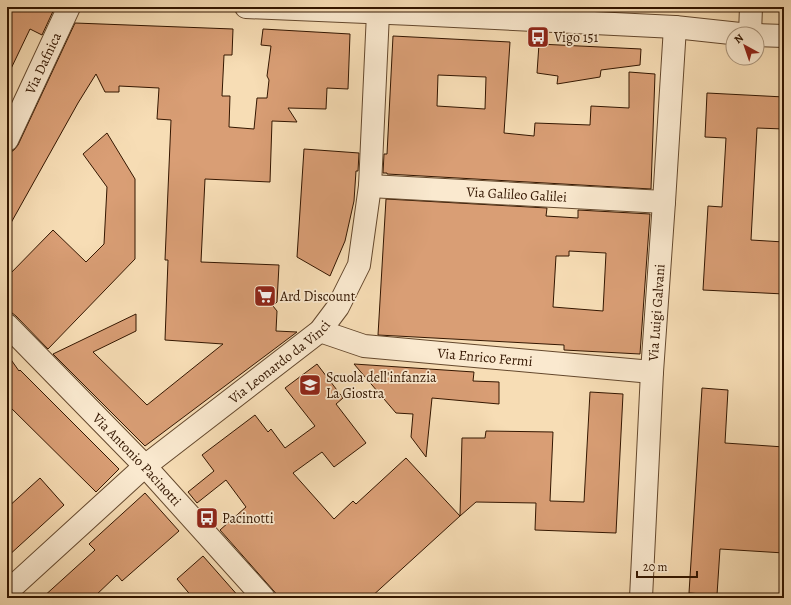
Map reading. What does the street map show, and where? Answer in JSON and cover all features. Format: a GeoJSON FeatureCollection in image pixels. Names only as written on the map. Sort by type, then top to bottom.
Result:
{"type":"FeatureCollection","features":[{"type":"Feature","properties":{"kind":"street","name":"Via Dafnica"},"geometry":{"type":"LineString","coordinates":[[7,140],[69,7]]}},
{"type":"Feature","properties":{"kind":"street"},"geometry":{"type":"LineString","coordinates":[[246,7],[378,13],[414,10],[674,27],[725,32]]}},
{"type":"Feature","properties":{"kind":"street"},"geometry":{"type":"LineString","coordinates":[[750,26],[751,7]]}},
{"type":"Feature","properties":{"kind":"street","name":"Via Leonardo da Vinci"},"geometry":{"type":"LineString","coordinates":[[7,592],[144,466],[320,331],[338,306],[359,265],[370,186],[378,13]]}},
{"type":"Feature","properties":{"kind":"street","name":"Via Luigi Galvani"},"geometry":{"type":"LineString","coordinates":[[641,598],[652,372],[674,27]]}},
{"type":"Feature","properties":{"kind":"street"},"geometry":{"type":"LineString","coordinates":[[765,35],[784,36]]}},
{"type":"Feature","properties":{"kind":"street","name":"Via Galileo Galilei"},"geometry":{"type":"LineString","coordinates":[[370,186],[664,202]]}},
{"type":"Feature","properties":{"kind":"street","name":"Via Antonio Pacinotti"},"geometry":{"type":"LineString","coordinates":[[7,325],[144,466],[264,598]]}},
{"type":"Feature","properties":{"kind":"street","name":"Via Enrico Fermi"},"geometry":{"type":"LineString","coordinates":[[320,331],[364,346],[652,372]]}},
{"type":"Feature","properties":{"kind":"building"},"geometry":{"type":"Polygon","coordinates":[[[7,7],[55,7],[42,35],[30,29],[7,77],[7,7]]]}},
{"type":"Feature","properties":{"kind":"building"},"geometry":{"type":"Polygon","coordinates":[[[75,23],[233,29],[232,55],[224,55],[222,96],[230,96],[229,127],[254,129],[257,98],[267,98],[269,80],[267,76],[271,46],[261,45],[263,29],[350,34],[348,89],[327,88],[326,109],[288,108],[297,122],[272,121],[270,182],[205,179],[201,262],[279,265],[277,302],[273,306],[277,311],[276,331],[297,332],[145,446],[53,354],[136,314],[136,331],[93,352],[147,405],[223,344],[165,340],[168,260],[165,260],[171,120],[157,119],[159,88],[119,86],[119,92],[105,92],[96,74],[78,103],[7,230],[7,162],[12,151],[18,145],[75,23]]]}},
{"type":"Feature","properties":{"kind":"building"},"geometry":{"type":"Polygon","coordinates":[[[393,36],[510,42],[504,133],[534,136],[535,123],[590,125],[591,106],[629,108],[629,72],[655,74],[651,189],[387,174],[383,173],[384,154],[387,154],[393,36]],[[438,75],[437,106],[485,109],[486,77],[438,75]]]}},
{"type":"Feature","properties":{"kind":"building"},"geometry":{"type":"Polygon","coordinates":[[[539,44],[641,49],[640,65],[601,70],[600,77],[557,84],[558,76],[537,73],[539,44]]]}},
{"type":"Feature","properties":{"kind":"building"},"geometry":{"type":"Polygon","coordinates":[[[707,93],[784,97],[784,129],[757,128],[751,240],[784,242],[784,294],[703,290],[708,206],[722,207],[726,138],[705,137],[707,93]]]}},
{"type":"Feature","properties":{"kind":"building"},"geometry":{"type":"Polygon","coordinates":[[[107,133],[135,179],[135,259],[48,349],[16,316],[7,309],[7,277],[53,230],[86,262],[104,244],[107,187],[83,154],[107,133]]]}},
{"type":"Feature","properties":{"kind":"building"},"geometry":{"type":"Polygon","coordinates":[[[304,149],[359,153],[354,201],[345,241],[330,276],[297,257],[304,149]]]}},
{"type":"Feature","properties":{"kind":"building"},"geometry":{"type":"Polygon","coordinates":[[[386,199],[547,208],[546,216],[578,218],[578,210],[650,214],[640,354],[564,350],[564,345],[378,335],[386,199]],[[569,251],[569,256],[556,256],[553,307],[603,311],[606,253],[569,251]]]}},
{"type":"Feature","properties":{"kind":"building"},"geometry":{"type":"Polygon","coordinates":[[[7,354],[19,371],[20,370],[119,469],[96,492],[7,404],[7,354]]]}},
{"type":"Feature","properties":{"kind":"building"},"geometry":{"type":"Polygon","coordinates":[[[317,364],[343,398],[336,404],[366,443],[334,467],[322,452],[293,473],[334,519],[353,501],[356,504],[406,458],[460,516],[370,598],[280,598],[220,530],[246,507],[226,480],[197,503],[188,492],[214,471],[202,455],[255,415],[268,432],[271,429],[285,448],[315,426],[285,388],[317,364]]]}},
{"type":"Feature","properties":{"kind":"building"},"geometry":{"type":"Polygon","coordinates":[[[354,364],[474,372],[473,381],[499,382],[499,404],[432,398],[426,457],[411,437],[413,414],[396,413],[354,364]]]}},
{"type":"Feature","properties":{"kind":"building"},"geometry":{"type":"Polygon","coordinates":[[[702,388],[728,390],[725,443],[784,447],[784,553],[720,549],[717,595],[689,593],[702,388]]]}},
{"type":"Feature","properties":{"kind":"building"},"geometry":{"type":"Polygon","coordinates":[[[590,392],[623,394],[616,533],[535,530],[536,503],[476,502],[460,516],[462,438],[485,438],[486,431],[553,432],[550,501],[584,502],[590,392]]]}},
{"type":"Feature","properties":{"kind":"building"},"geometry":{"type":"Polygon","coordinates":[[[40,478],[64,505],[7,557],[7,508],[40,478]]]}},
{"type":"Feature","properties":{"kind":"building"},"geometry":{"type":"Polygon","coordinates":[[[145,493],[179,531],[122,581],[117,575],[93,598],[42,598],[95,550],[89,544],[145,493]]]}},
{"type":"Feature","properties":{"kind":"building"},"geometry":{"type":"Polygon","coordinates":[[[203,556],[240,598],[193,598],[177,579],[203,556]]]}},
{"type":"Feature","properties":{"kind":"place","name":"Vigo 151"},"geometry":{"type":"Point","coordinates":[538,37]}},
{"type":"Feature","properties":{"kind":"place","name":"Ard Discount"},"geometry":{"type":"Point","coordinates":[265,296]}},
{"type":"Feature","properties":{"kind":"place","name":"Scuola dell'infanzia La Giostra"},"geometry":{"type":"Point","coordinates":[310,385]}},
{"type":"Feature","properties":{"kind":"place","name":"Pacinotti"},"geometry":{"type":"Point","coordinates":[207,518]}}]}
